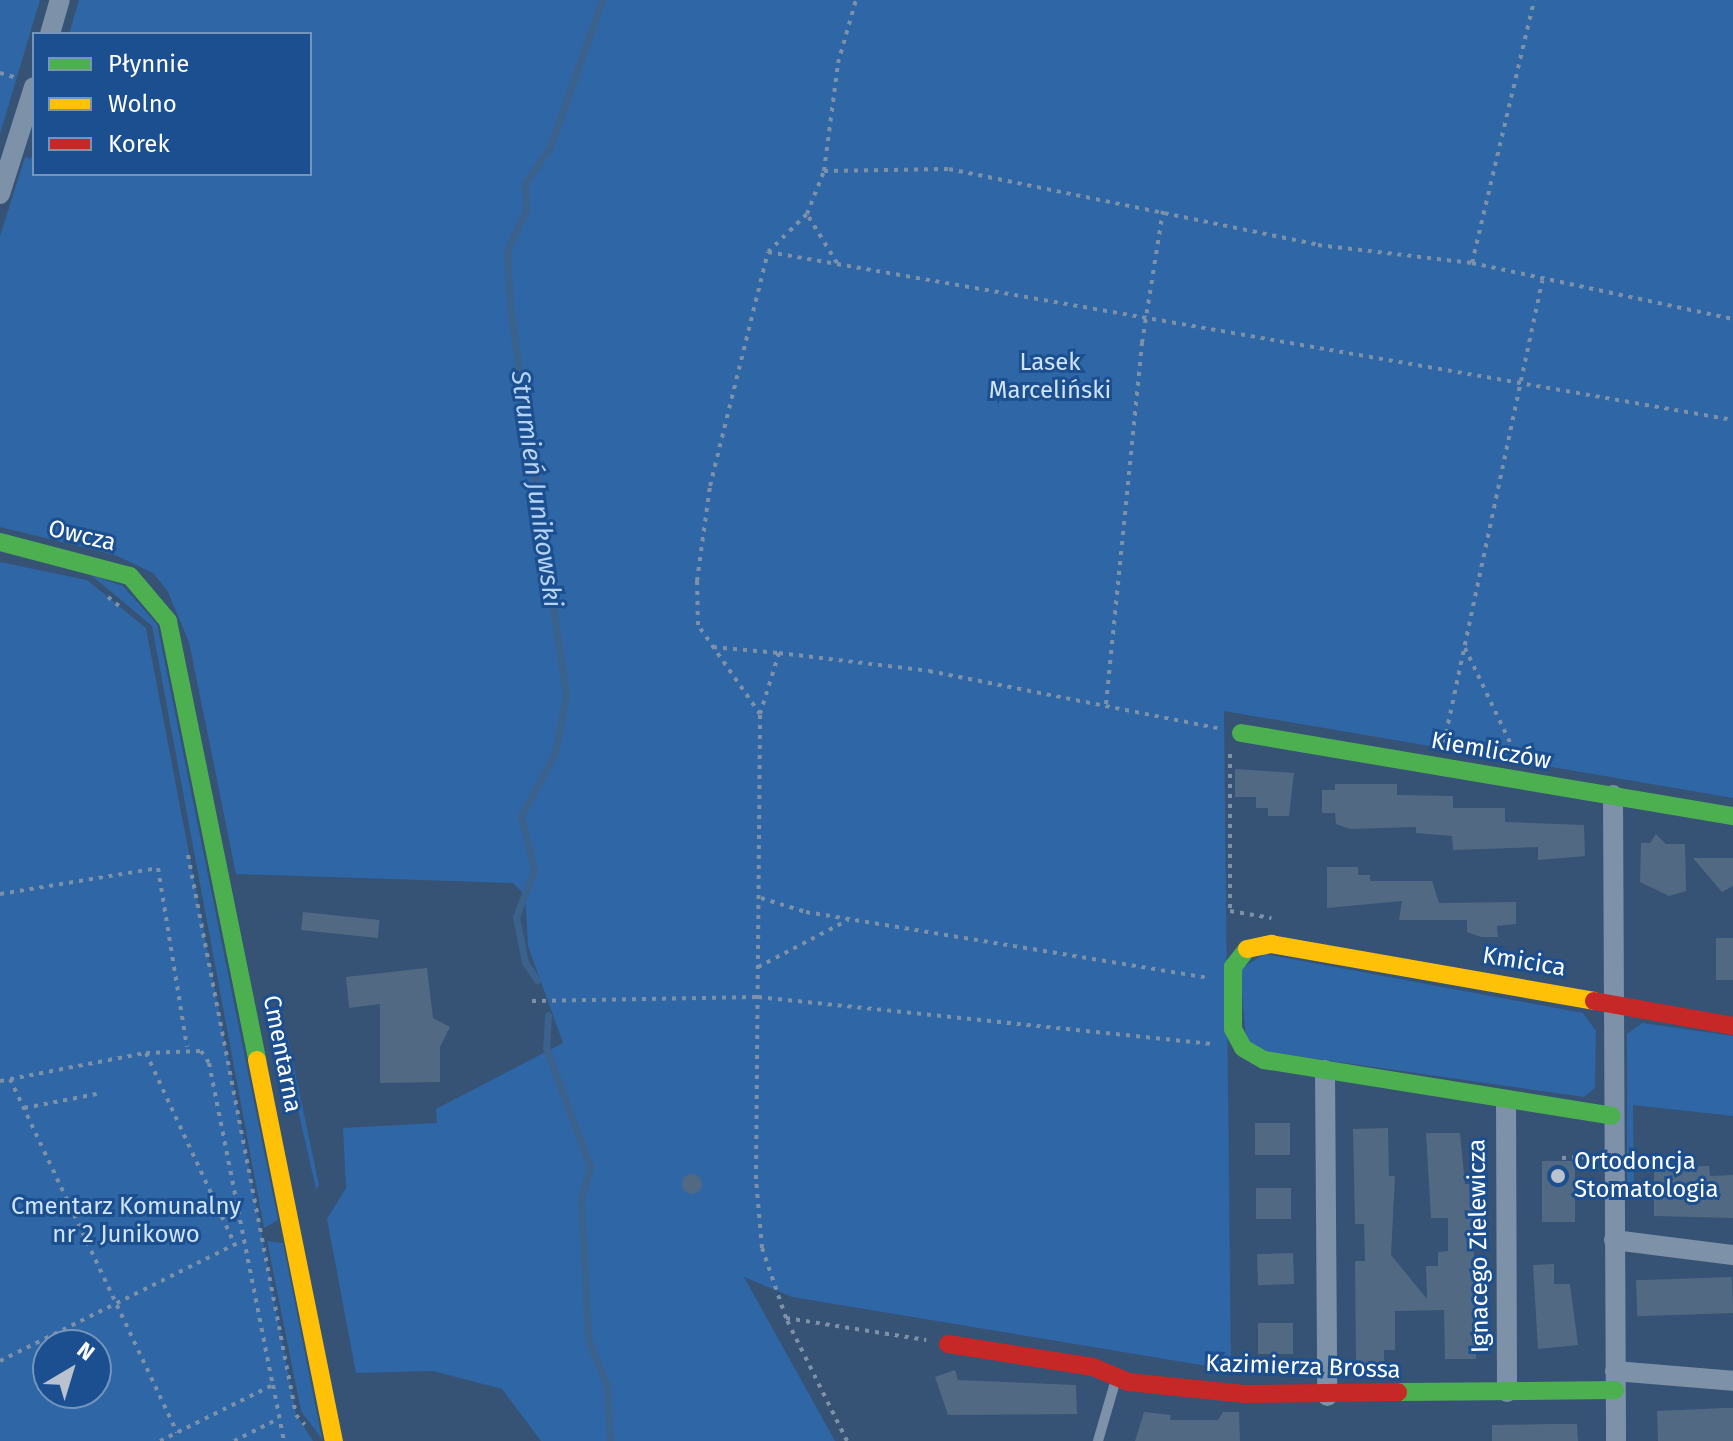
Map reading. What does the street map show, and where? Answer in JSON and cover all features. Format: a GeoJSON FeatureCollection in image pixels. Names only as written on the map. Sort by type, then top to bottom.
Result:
{"type":"FeatureCollection","features":[{"type":"Feature","properties":{"kind":"street"},"geometry":{"type":"LineString","coordinates":[[51,32],[60,0]]}},
{"type":"Feature","properties":{"kind":"street"},"geometry":{"type":"LineString","coordinates":[[0,194],[32,93]]}},
{"type":"Feature","properties":{"kind":"street","name":"Owcza"},"geometry":{"type":"LineString","coordinates":[[0,542],[130,576],[168,621],[182,677]]}},
{"type":"Feature","properties":{"kind":"street","name":"Cmentarna"},"geometry":{"type":"LineString","coordinates":[[182,677],[334,1441]]}},
{"type":"Feature","properties":{"kind":"street","name":"Kiemliczów"},"geometry":{"type":"LineString","coordinates":[[1232,731],[1733,816]]}},
{"type":"Feature","properties":{"kind":"street"},"geometry":{"type":"LineString","coordinates":[[1613,795],[1611,1001],[1616,1441]]}},
{"type":"Feature","properties":{"kind":"street","name":"Kmicica"},"geometry":{"type":"LineString","coordinates":[[1325,1070],[1252,1055],[1236,1038],[1233,967],[1249,946],[1306,951],[1611,1001],[1733,1026]]}},
{"type":"Feature","properties":{"kind":"street"},"geometry":{"type":"LineString","coordinates":[[1327,1396],[1325,1070],[1612,1116]]}},
{"type":"Feature","properties":{"kind":"street","name":"Ignacego Zielewicza"},"geometry":{"type":"LineString","coordinates":[[1506,1100],[1507,1392]]}},
{"type":"Feature","properties":{"kind":"street"},"geometry":{"type":"LineString","coordinates":[[1614,1240],[1733,1255]]}},
{"type":"Feature","properties":{"kind":"street","name":"Kazimierza Brossa"},"geometry":{"type":"LineString","coordinates":[[948,1344],[1093,1367],[1116,1379],[1327,1396],[1507,1392],[1615,1381]]}},
{"type":"Feature","properties":{"kind":"street"},"geometry":{"type":"LineString","coordinates":[[1615,1381],[1733,1381]]}},
{"type":"Feature","properties":{"kind":"lane"},"geometry":{"type":"LineString","coordinates":[[1098,1441],[1116,1379]]}},
{"type":"Feature","properties":{"kind":"path"},"geometry":{"type":"LineString","coordinates":[[760,714],[698,625],[697,581],[710,486],[768,252],[807,214],[824,171],[838,63],[856,0]]}},
{"type":"Feature","properties":{"kind":"path"},"geometry":{"type":"LineString","coordinates":[[1472,263],[1534,0]]}},
{"type":"Feature","properties":{"kind":"path"},"geometry":{"type":"LineString","coordinates":[[824,171],[949,169],[1318,245],[1472,263],[1733,319]]}},
{"type":"Feature","properties":{"kind":"path"},"geometry":{"type":"LineString","coordinates":[[1106,704],[1146,317],[1163,211]]}},
{"type":"Feature","properties":{"kind":"path"},"geometry":{"type":"LineString","coordinates":[[807,214],[837,263]]}},
{"type":"Feature","properties":{"kind":"path"},"geometry":{"type":"LineString","coordinates":[[768,252],[1733,420]]}},
{"type":"Feature","properties":{"kind":"path"},"geometry":{"type":"LineString","coordinates":[[1442,752],[1542,280]]}},
{"type":"Feature","properties":{"kind":"path"},"geometry":{"type":"LineString","coordinates":[[127,606],[101,587],[134,618]]}},
{"type":"Feature","properties":{"kind":"path"},"geometry":{"type":"LineString","coordinates":[[1464,645],[1522,766]]}},
{"type":"Feature","properties":{"kind":"path"},"geometry":{"type":"LineString","coordinates":[[712,647],[929,671],[1232,731]]}},
{"type":"Feature","properties":{"kind":"path"},"geometry":{"type":"LineString","coordinates":[[779,653],[760,714],[761,898],[756,1179],[762,1248],[786,1318],[847,1441]]}},
{"type":"Feature","properties":{"kind":"path"},"geometry":{"type":"LineString","coordinates":[[1230,749],[1230,911],[1275,921]]}},
{"type":"Feature","properties":{"kind":"path"},"geometry":{"type":"LineString","coordinates":[[271,1224],[264,1228],[188,843],[296,1415],[314,1432],[301,1411],[267,1241],[275,1242]]}},
{"type":"Feature","properties":{"kind":"path"},"geometry":{"type":"LineString","coordinates":[[0,894],[158,868],[187,1048]]}},
{"type":"Feature","properties":{"kind":"path"},"geometry":{"type":"LineString","coordinates":[[761,898],[849,919],[1212,979]]}},
{"type":"Feature","properties":{"kind":"path"},"geometry":{"type":"LineString","coordinates":[[758,967],[849,919]]}},
{"type":"Feature","properties":{"kind":"path"},"geometry":{"type":"LineString","coordinates":[[532,1001],[758,997],[1225,1045]]}},
{"type":"Feature","properties":{"kind":"path"},"geometry":{"type":"LineString","coordinates":[[0,1081],[146,1053],[187,1048],[201,1051],[209,1063],[284,1441]]}},
{"type":"Feature","properties":{"kind":"path"},"geometry":{"type":"LineString","coordinates":[[146,1053],[235,1245]]}},
{"type":"Feature","properties":{"kind":"path"},"geometry":{"type":"LineString","coordinates":[[10,1079],[177,1432]]}},
{"type":"Feature","properties":{"kind":"path"},"geometry":{"type":"LineString","coordinates":[[23,1109],[97,1094]]}},
{"type":"Feature","properties":{"kind":"path"},"geometry":{"type":"LineString","coordinates":[[1562,1158],[1598,1156]]}},
{"type":"Feature","properties":{"kind":"path"},"geometry":{"type":"LineString","coordinates":[[0,1361],[242,1241]]}},
{"type":"Feature","properties":{"kind":"path"},"geometry":{"type":"LineString","coordinates":[[786,1318],[948,1344]]}},
{"type":"Feature","properties":{"kind":"path"},"geometry":{"type":"LineString","coordinates":[[160,1441],[273,1385]]}},
{"type":"Feature","properties":{"kind":"path"},"geometry":{"type":"LineString","coordinates":[[234,1441],[279,1418]]}},
{"type":"Feature","properties":{"kind":"green space"},"geometry":{"type":"Polygon","coordinates":[[[0,0],[40,0],[0,134],[0,0]]]}},
{"type":"Feature","properties":{"kind":"green space","name":"Lasek Marceliński"},"geometry":{"type":"Polygon","coordinates":[[[79,0],[1733,0],[1733,798],[1224,711],[1231,1370],[792,1297],[744,1277],[835,1441],[541,1441],[502,1389],[433,1371],[356,1373],[327,1219],[346,1188],[343,1128],[437,1123],[436,1109],[563,1043],[528,946],[525,895],[513,883],[236,874],[189,642],[167,590],[153,573],[115,555],[0,527],[0,236],[25,157],[31,159],[32,156],[32,176],[312,176],[312,32],[70,32],[79,0]]]}},
{"type":"Feature","properties":{"kind":"green space","name":"Cmentarz Komunalny nr 2 Junikowo"},"geometry":{"type":"Polygon","coordinates":[[[0,562],[87,580],[146,628],[296,1414],[313,1441],[0,1441],[0,562]]]}},
{"type":"Feature","properties":{"kind":"green space"},"geometry":{"type":"Polygon","coordinates":[[[91,575],[123,586],[157,624],[278,1220],[264,1228],[152,626],[91,575]]]}},
{"type":"Feature","properties":{"kind":"green space"},"geometry":{"type":"Polygon","coordinates":[[[1265,954],[1583,1013],[1596,1031],[1595,1088],[1584,1097],[1262,1051],[1246,1039],[1240,969],[1265,954]]]}},
{"type":"Feature","properties":{"kind":"green space"},"geometry":{"type":"Polygon","coordinates":[[[1642,1023],[1733,1036],[1733,1116],[1633,1105],[1634,1187],[1627,1187],[1627,1034],[1642,1023]]]}},
{"type":"Feature","properties":{"kind":"green space"},"geometry":{"type":"Polygon","coordinates":[[[288,1039],[319,1185],[316,1189],[282,1040],[288,1039]]]}},
{"type":"Feature","properties":{"kind":"green space"},"geometry":{"type":"Polygon","coordinates":[[[267,1241],[283,1243],[322,1439],[301,1411],[267,1241]]]}},
{"type":"Feature","properties":{"kind":"building"},"geometry":{"type":"Polygon","coordinates":[[[1235,769],[1294,773],[1289,816],[1268,816],[1268,808],[1256,808],[1256,797],[1235,797],[1235,769]]]}},
{"type":"Feature","properties":{"kind":"building"},"geometry":{"type":"Polygon","coordinates":[[[1335,784],[1397,784],[1397,795],[1453,796],[1453,808],[1505,808],[1505,822],[1584,825],[1585,856],[1538,860],[1538,847],[1453,850],[1452,836],[1416,833],[1416,827],[1350,829],[1336,824],[1335,813],[1322,813],[1322,790],[1335,790],[1335,784]]]}},
{"type":"Feature","properties":{"kind":"building"},"geometry":{"type":"Polygon","coordinates":[[[1656,834],[1666,844],[1685,844],[1686,891],[1669,896],[1640,882],[1641,843],[1650,843],[1656,834]]]}},
{"type":"Feature","properties":{"kind":"building"},"geometry":{"type":"Polygon","coordinates":[[[1693,858],[1733,858],[1733,886],[1722,892],[1693,858]]]}},
{"type":"Feature","properties":{"kind":"building"},"geometry":{"type":"Polygon","coordinates":[[[1327,867],[1358,867],[1358,875],[1370,875],[1370,881],[1432,881],[1439,903],[1516,902],[1516,924],[1497,926],[1498,937],[1481,937],[1467,932],[1467,920],[1399,920],[1402,901],[1327,908],[1327,867]]]}},
{"type":"Feature","properties":{"kind":"building"},"geometry":{"type":"Polygon","coordinates":[[[303,912],[380,920],[378,938],[301,930],[303,912]]]}},
{"type":"Feature","properties":{"kind":"building"},"geometry":{"type":"Polygon","coordinates":[[[1716,938],[1733,938],[1733,980],[1716,980],[1716,938]]]}},
{"type":"Feature","properties":{"kind":"building"},"geometry":{"type":"Polygon","coordinates":[[[427,968],[433,1018],[450,1027],[440,1047],[440,1082],[380,1083],[380,1004],[349,1008],[346,977],[427,968]]]}},
{"type":"Feature","properties":{"kind":"building"},"geometry":{"type":"Polygon","coordinates":[[[1255,1123],[1290,1123],[1290,1155],[1255,1155],[1255,1123]]]}},
{"type":"Feature","properties":{"kind":"building"},"geometry":{"type":"Polygon","coordinates":[[[1388,1128],[1389,1176],[1395,1176],[1391,1255],[1427,1299],[1426,1266],[1438,1266],[1438,1252],[1448,1251],[1448,1218],[1431,1218],[1426,1133],[1460,1133],[1465,1184],[1473,1184],[1476,1359],[1445,1359],[1444,1310],[1395,1311],[1395,1350],[1384,1350],[1384,1361],[1356,1365],[1355,1261],[1365,1261],[1364,1224],[1355,1224],[1353,1129],[1388,1128]]]}},
{"type":"Feature","properties":{"kind":"building"},"geometry":{"type":"Polygon","coordinates":[[[1542,1161],[1575,1161],[1575,1222],[1542,1222],[1542,1161]]]}},
{"type":"Feature","properties":{"kind":"building"},"geometry":{"type":"Polygon","coordinates":[[[1709,1166],[1710,1176],[1733,1175],[1733,1218],[1654,1216],[1654,1167],[1709,1166]]]}},
{"type":"Feature","properties":{"kind":"building"},"geometry":{"type":"Polygon","coordinates":[[[692,1174],[699,1177],[702,1184],[699,1191],[692,1194],[685,1191],[682,1184],[685,1177],[692,1174]]]}},
{"type":"Feature","properties":{"kind":"building"},"geometry":{"type":"Polygon","coordinates":[[[1256,1188],[1291,1188],[1291,1219],[1256,1219],[1256,1188]]]}},
{"type":"Feature","properties":{"kind":"building"},"geometry":{"type":"Polygon","coordinates":[[[1293,1253],[1294,1284],[1258,1285],[1257,1254],[1293,1253]]]}},
{"type":"Feature","properties":{"kind":"building"},"geometry":{"type":"Polygon","coordinates":[[[1554,1264],[1554,1284],[1570,1284],[1578,1345],[1538,1349],[1533,1265],[1554,1264]]]}},
{"type":"Feature","properties":{"kind":"building"},"geometry":{"type":"Polygon","coordinates":[[[1732,1277],[1733,1313],[1637,1316],[1636,1280],[1732,1277]]]}},
{"type":"Feature","properties":{"kind":"building"},"geometry":{"type":"Polygon","coordinates":[[[1258,1323],[1293,1323],[1293,1354],[1258,1354],[1258,1323]]]}},
{"type":"Feature","properties":{"kind":"building"},"geometry":{"type":"Polygon","coordinates":[[[955,1370],[958,1380],[1076,1385],[1077,1414],[948,1415],[935,1377],[955,1370]]]}},
{"type":"Feature","properties":{"kind":"building"},"geometry":{"type":"Polygon","coordinates":[[[1733,1408],[1733,1441],[1658,1441],[1657,1411],[1733,1408]]]}},
{"type":"Feature","properties":{"kind":"building"},"geometry":{"type":"Polygon","coordinates":[[[1144,1412],[1171,1415],[1170,1420],[1218,1420],[1223,1412],[1239,1412],[1240,1441],[1135,1441],[1144,1412]]]}},
{"type":"Feature","properties":{"kind":"building"},"geometry":{"type":"Polygon","coordinates":[[[1577,1424],[1578,1441],[1492,1441],[1492,1425],[1577,1424]]]}},
{"type":"Feature","properties":{"kind":"waterway","name":"Strumień Junikowski"},"geometry":{"type":"LineString","coordinates":[[537,980],[525,962],[516,917],[534,870],[521,816],[555,753],[566,696],[510,307],[507,250],[526,210],[525,183],[550,147],[602,0]]}},
{"type":"Feature","properties":{"kind":"waterway","name":"Strumień Junikowski"},"geometry":{"type":"LineString","coordinates":[[548,1015],[546,1048],[590,1166],[581,1199],[588,1339],[607,1386],[610,1441]]}},
{"type":"Feature","properties":{"kind":"traffic: fast"},"geometry":{"type":"LineString","coordinates":[[0,542],[130,576],[168,621],[257,1060]]}},
{"type":"Feature","properties":{"kind":"traffic: fast"},"geometry":{"type":"LineString","coordinates":[[1241,733],[1733,816]]}},
{"type":"Feature","properties":{"kind":"traffic: fast"},"geometry":{"type":"LineString","coordinates":[[1247,949],[1233,967],[1233,1029],[1243,1048],[1264,1060],[1612,1116]]}},
{"type":"Feature","properties":{"kind":"traffic: fast"},"geometry":{"type":"LineString","coordinates":[[1398,1392],[1615,1390]]}},
{"type":"Feature","properties":{"kind":"traffic: slow"},"geometry":{"type":"LineString","coordinates":[[1247,949],[1271,944],[1594,1001]]}},
{"type":"Feature","properties":{"kind":"traffic: slow"},"geometry":{"type":"LineString","coordinates":[[257,1060],[334,1441]]}},
{"type":"Feature","properties":{"kind":"traffic: jam"},"geometry":{"type":"LineString","coordinates":[[1594,1001],[1733,1026]]}},
{"type":"Feature","properties":{"kind":"traffic: jam"},"geometry":{"type":"LineString","coordinates":[[948,1344],[1093,1367],[1128,1382],[1244,1394],[1398,1392]]}},
{"type":"Feature","properties":{"kind":"place","name":"Ortodoncja Stomatologia"},"geometry":{"type":"Point","coordinates":[1558,1176]}}]}
